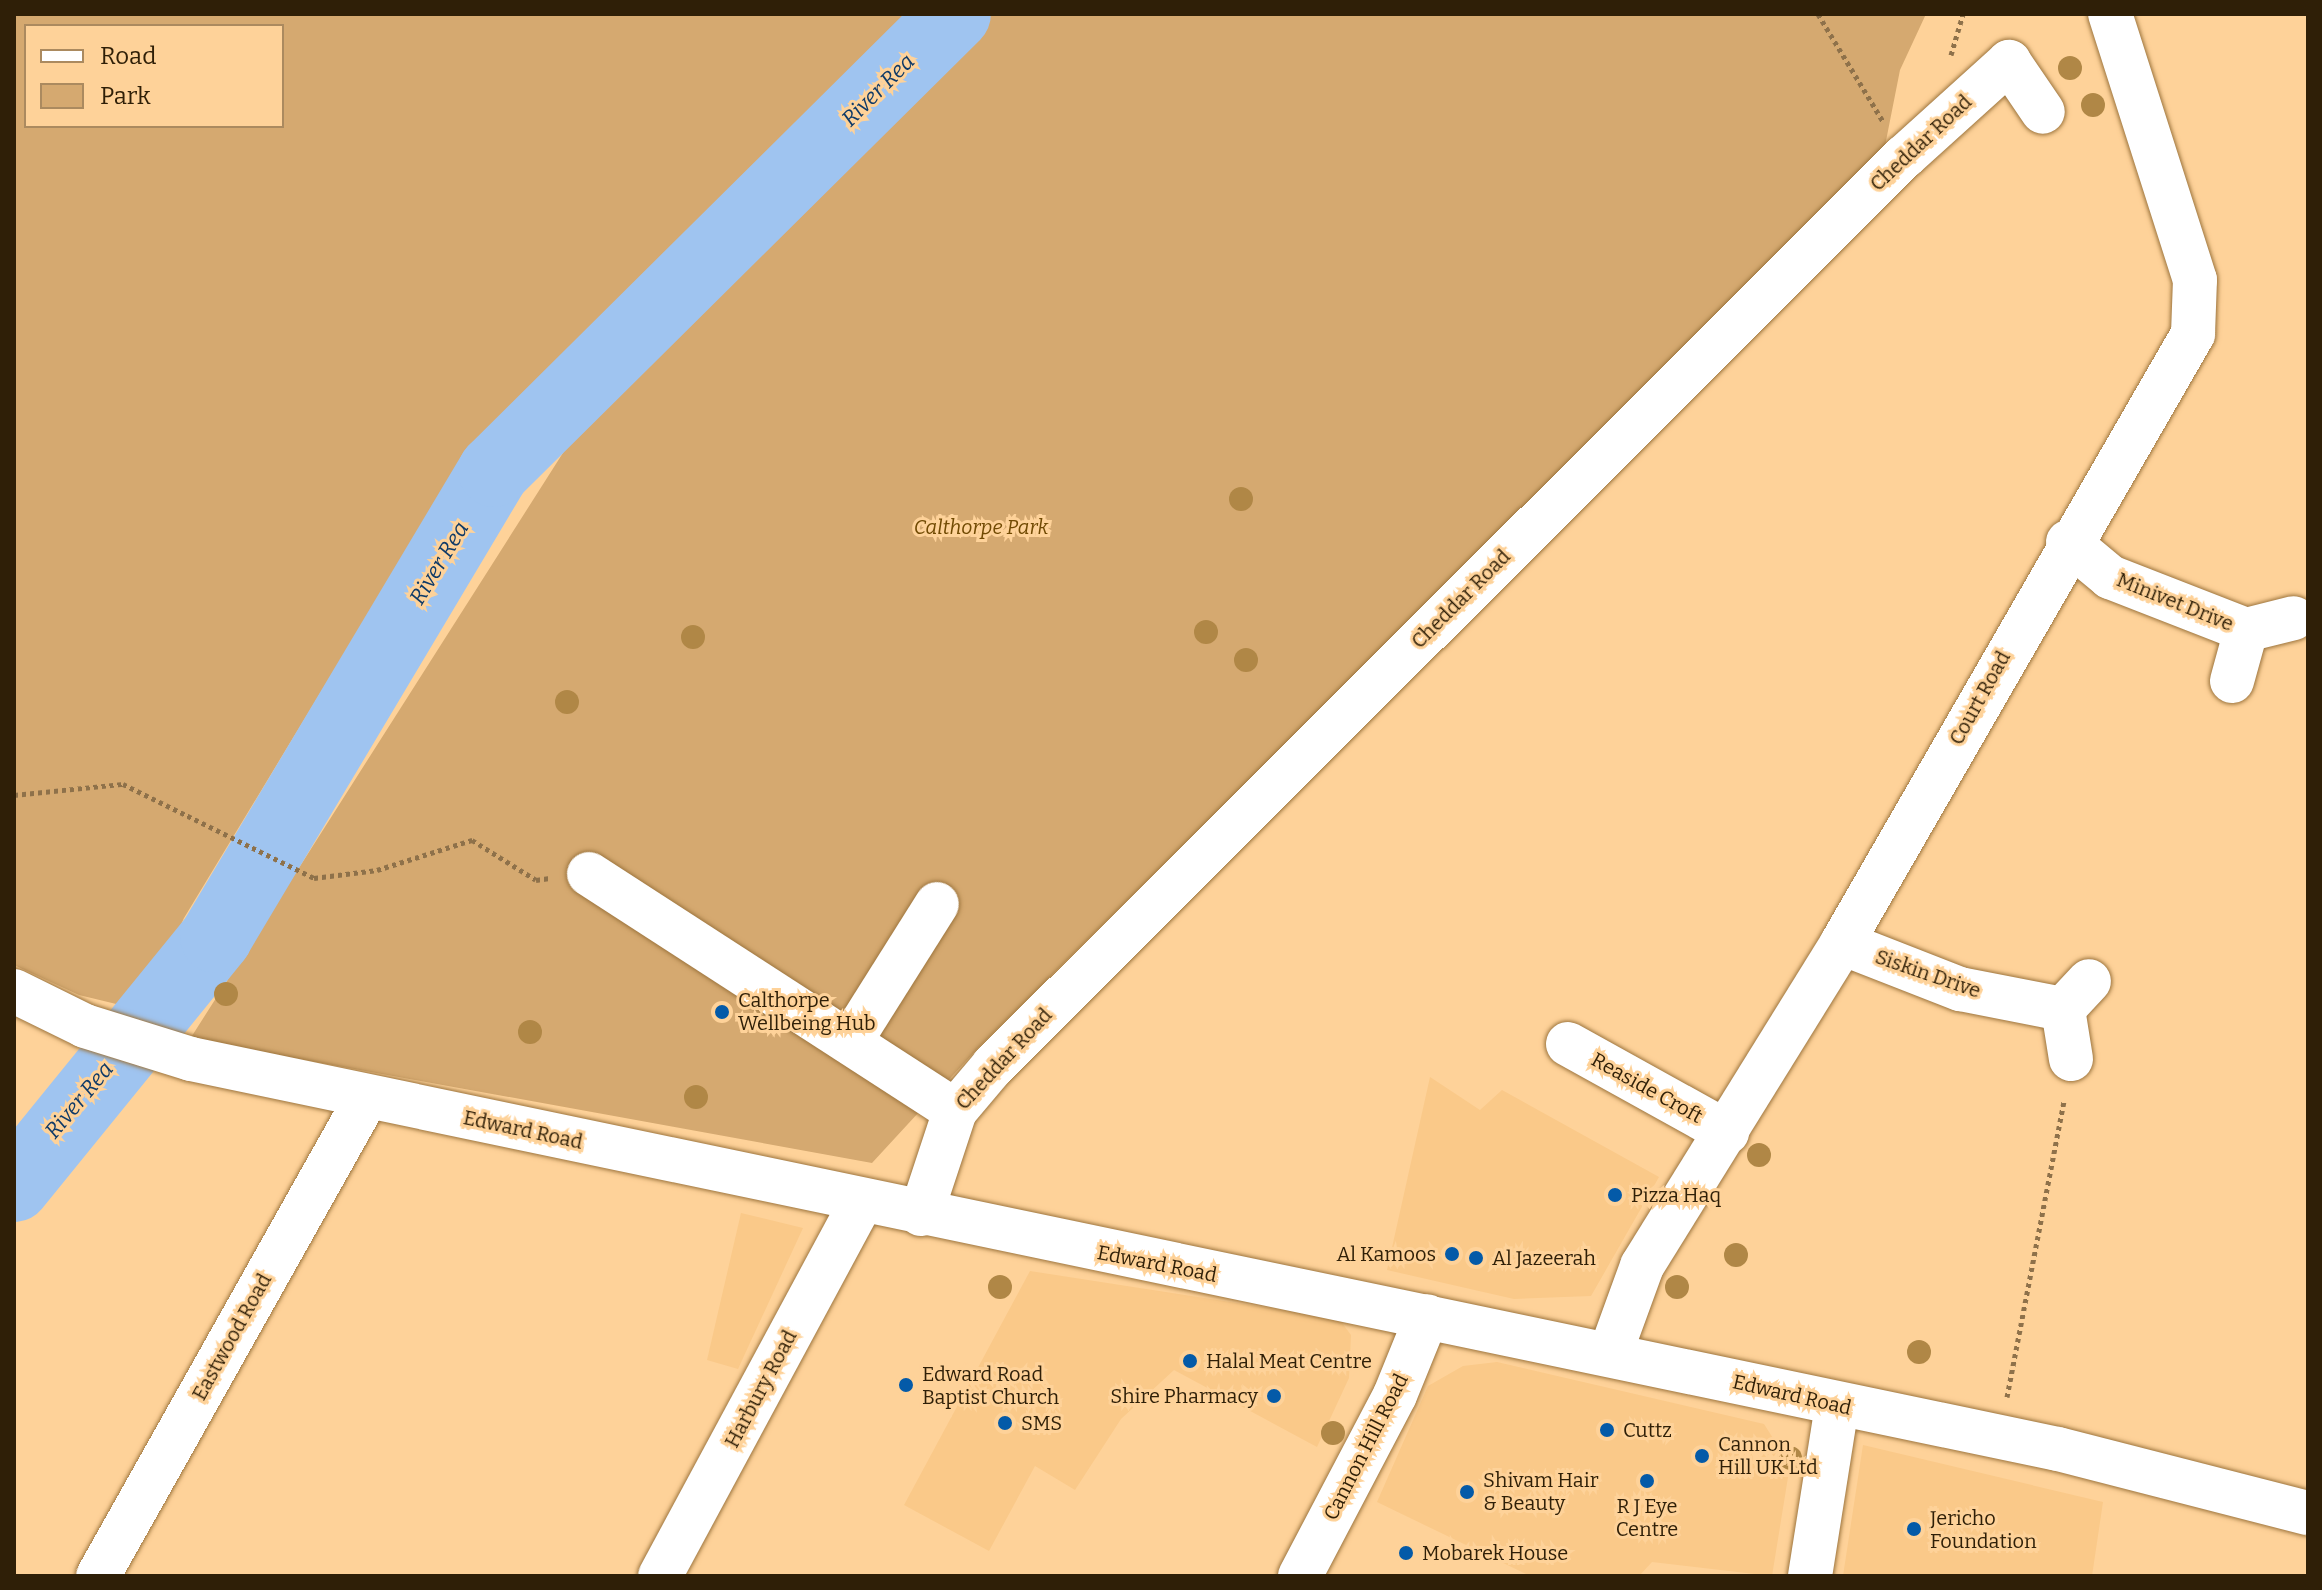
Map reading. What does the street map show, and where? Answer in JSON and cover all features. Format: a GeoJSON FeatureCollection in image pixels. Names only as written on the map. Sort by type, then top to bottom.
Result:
{"type":"FeatureCollection","features":[{"type":"Feature","properties":{"kind":"street","name":"Court Road"},"geometry":{"type":"LineString","coordinates":[[1610,1354],[1642,1266],[1842,943],[2068,542],[2193,334],[2198,307],[2110,14]]}},
{"type":"Feature","properties":{"kind":"street","name":"Cheddar Road"},"geometry":{"type":"LineString","coordinates":[[921,1214],[955,1111],[1904,157],[2009,62],[2043,112]]}},
{"type":"Feature","properties":{"kind":"street","name":"Minivet Drive"},"geometry":{"type":"LineString","coordinates":[[2068,542],[2110,577],[2246,630],[2294,618]]}},
{"type":"Feature","properties":{"kind":"street","name":"Minivet Drive"},"geometry":{"type":"LineString","coordinates":[[2232,681],[2246,630]]}},
{"type":"Feature","properties":{"kind":"street"},"geometry":{"type":"LineString","coordinates":[[589,874],[955,1111]]}},
{"type":"Feature","properties":{"kind":"street"},"geometry":{"type":"LineString","coordinates":[[850,1042],[937,904]]}},
{"type":"Feature","properties":{"kind":"street","name":"Siskin Drive"},"geometry":{"type":"LineString","coordinates":[[1842,943],[1960,989],[2076,995],[2071,1059]]}},
{"type":"Feature","properties":{"kind":"street","name":"Edward Road"},"geometry":{"type":"LineString","coordinates":[[14,991],[85,1026],[191,1059],[861,1202],[1610,1354],[1837,1406],[2000,1437],[2308,1513]]}},
{"type":"Feature","properties":{"kind":"street","name":"Reaside Croft"},"geometry":{"type":"LineString","coordinates":[[1568,1044],[1727,1132]]}},
{"type":"Feature","properties":{"kind":"street","name":"Eastwood Road"},"geometry":{"type":"LineString","coordinates":[[98,1576],[367,1097]]}},
{"type":"Feature","properties":{"kind":"street","name":"Harbury Road"},"geometry":{"type":"LineString","coordinates":[[660,1576],[861,1202]]}},
{"type":"Feature","properties":{"kind":"street","name":"Cannon Hill Road"},"geometry":{"type":"LineString","coordinates":[[1300,1576],[1395,1395],[1427,1316]]}},
{"type":"Feature","properties":{"kind":"street"},"geometry":{"type":"LineString","coordinates":[[1810,1576],[1837,1406]]}},
{"type":"Feature","properties":{"kind":"path"},"geometry":{"type":"LineString","coordinates":[[1818,14],[1904,157]]}},
{"type":"Feature","properties":{"kind":"path"},"geometry":{"type":"LineString","coordinates":[[14,795],[123,784],[211,821],[314,878],[377,870],[472,840],[536,880],[589,874]]}},
{"type":"Feature","properties":{"kind":"path"},"geometry":{"type":"LineString","coordinates":[[2000,1437],[2071,1059]]}},
{"type":"Feature","properties":{"kind":"shaded area"},"geometry":{"type":"Polygon","coordinates":[[[1430,1077],[1480,1110],[1502,1090],[1659,1177],[1591,1296],[1514,1299],[1387,1270],[1430,1077]]]}},
{"type":"Feature","properties":{"kind":"shaded area"},"geometry":{"type":"Polygon","coordinates":[[[741,1213],[803,1228],[738,1369],[707,1360],[741,1213]]]}},
{"type":"Feature","properties":{"kind":"shaded area"},"geometry":{"type":"Polygon","coordinates":[[[1030,1271],[1339,1319],[1351,1335],[1349,1378],[1317,1447],[1174,1370],[1121,1419],[1075,1490],[1035,1466],[989,1551],[904,1505],[1030,1271]]]}},
{"type":"Feature","properties":{"kind":"shaded area"},"geometry":{"type":"Polygon","coordinates":[[[1497,1362],[1764,1424],[1790,1465],[1772,1576],[1652,1562],[1639,1576],[1530,1576],[1377,1502],[1428,1386],[1463,1366],[1497,1362]]]}},
{"type":"Feature","properties":{"kind":"shaded area"},"geometry":{"type":"Polygon","coordinates":[[[1863,1445],[2103,1502],[2092,1576],[1843,1576],[1863,1445]]]}},
{"type":"Feature","properties":{"kind":"green space"},"geometry":{"type":"Polygon","coordinates":[[[14,14],[921,14],[465,454],[184,918],[141,1010],[79,995],[14,965],[14,14]]]}},
{"type":"Feature","properties":{"kind":"green space","name":"Calthorpe Park"},"geometry":{"type":"Polygon","coordinates":[[[975,14],[1926,14],[1900,70],[1884,151],[978,1048],[872,1163],[190,1039],[617,368],[975,14]]]}},
{"type":"Feature","properties":{"kind":"waterway","name":"River Rea"},"geometry":{"type":"LineString","coordinates":[[14,1186],[216,937],[494,471],[955,14]]}},
{"type":"Feature","properties":{"kind":"place","name":"Calthorpe Wellbeing Hub"},"geometry":{"type":"Point","coordinates":[722,1012]}},
{"type":"Feature","properties":{"kind":"place","name":"Pizza Haq"},"geometry":{"type":"Point","coordinates":[1615,1195]}},
{"type":"Feature","properties":{"kind":"place","name":"Al Kamoos"},"geometry":{"type":"Point","coordinates":[1452,1254]}},
{"type":"Feature","properties":{"kind":"place","name":"Al Jazeerah"},"geometry":{"type":"Point","coordinates":[1476,1258]}},
{"type":"Feature","properties":{"kind":"place","name":"Halal Meat Centre"},"geometry":{"type":"Point","coordinates":[1190,1361]}},
{"type":"Feature","properties":{"kind":"place","name":"Edward Road Baptist Church"},"geometry":{"type":"Point","coordinates":[906,1385]}},
{"type":"Feature","properties":{"kind":"place","name":"Shire Pharmacy"},"geometry":{"type":"Point","coordinates":[1274,1396]}},
{"type":"Feature","properties":{"kind":"place","name":"SMS"},"geometry":{"type":"Point","coordinates":[1005,1423]}},
{"type":"Feature","properties":{"kind":"place","name":"Cuttz"},"geometry":{"type":"Point","coordinates":[1607,1430]}},
{"type":"Feature","properties":{"kind":"place","name":"Cannon Hill UK Ltd"},"geometry":{"type":"Point","coordinates":[1702,1456]}},
{"type":"Feature","properties":{"kind":"place","name":"R J Eye Centre"},"geometry":{"type":"Point","coordinates":[1647,1481]}},
{"type":"Feature","properties":{"kind":"place","name":"Shivam Hair & Beauty"},"geometry":{"type":"Point","coordinates":[1467,1492]}},
{"type":"Feature","properties":{"kind":"place","name":"Jericho Foundation"},"geometry":{"type":"Point","coordinates":[1914,1529]}},
{"type":"Feature","properties":{"kind":"place","name":"Mobarek House"},"geometry":{"type":"Point","coordinates":[1406,1553]}}]}
